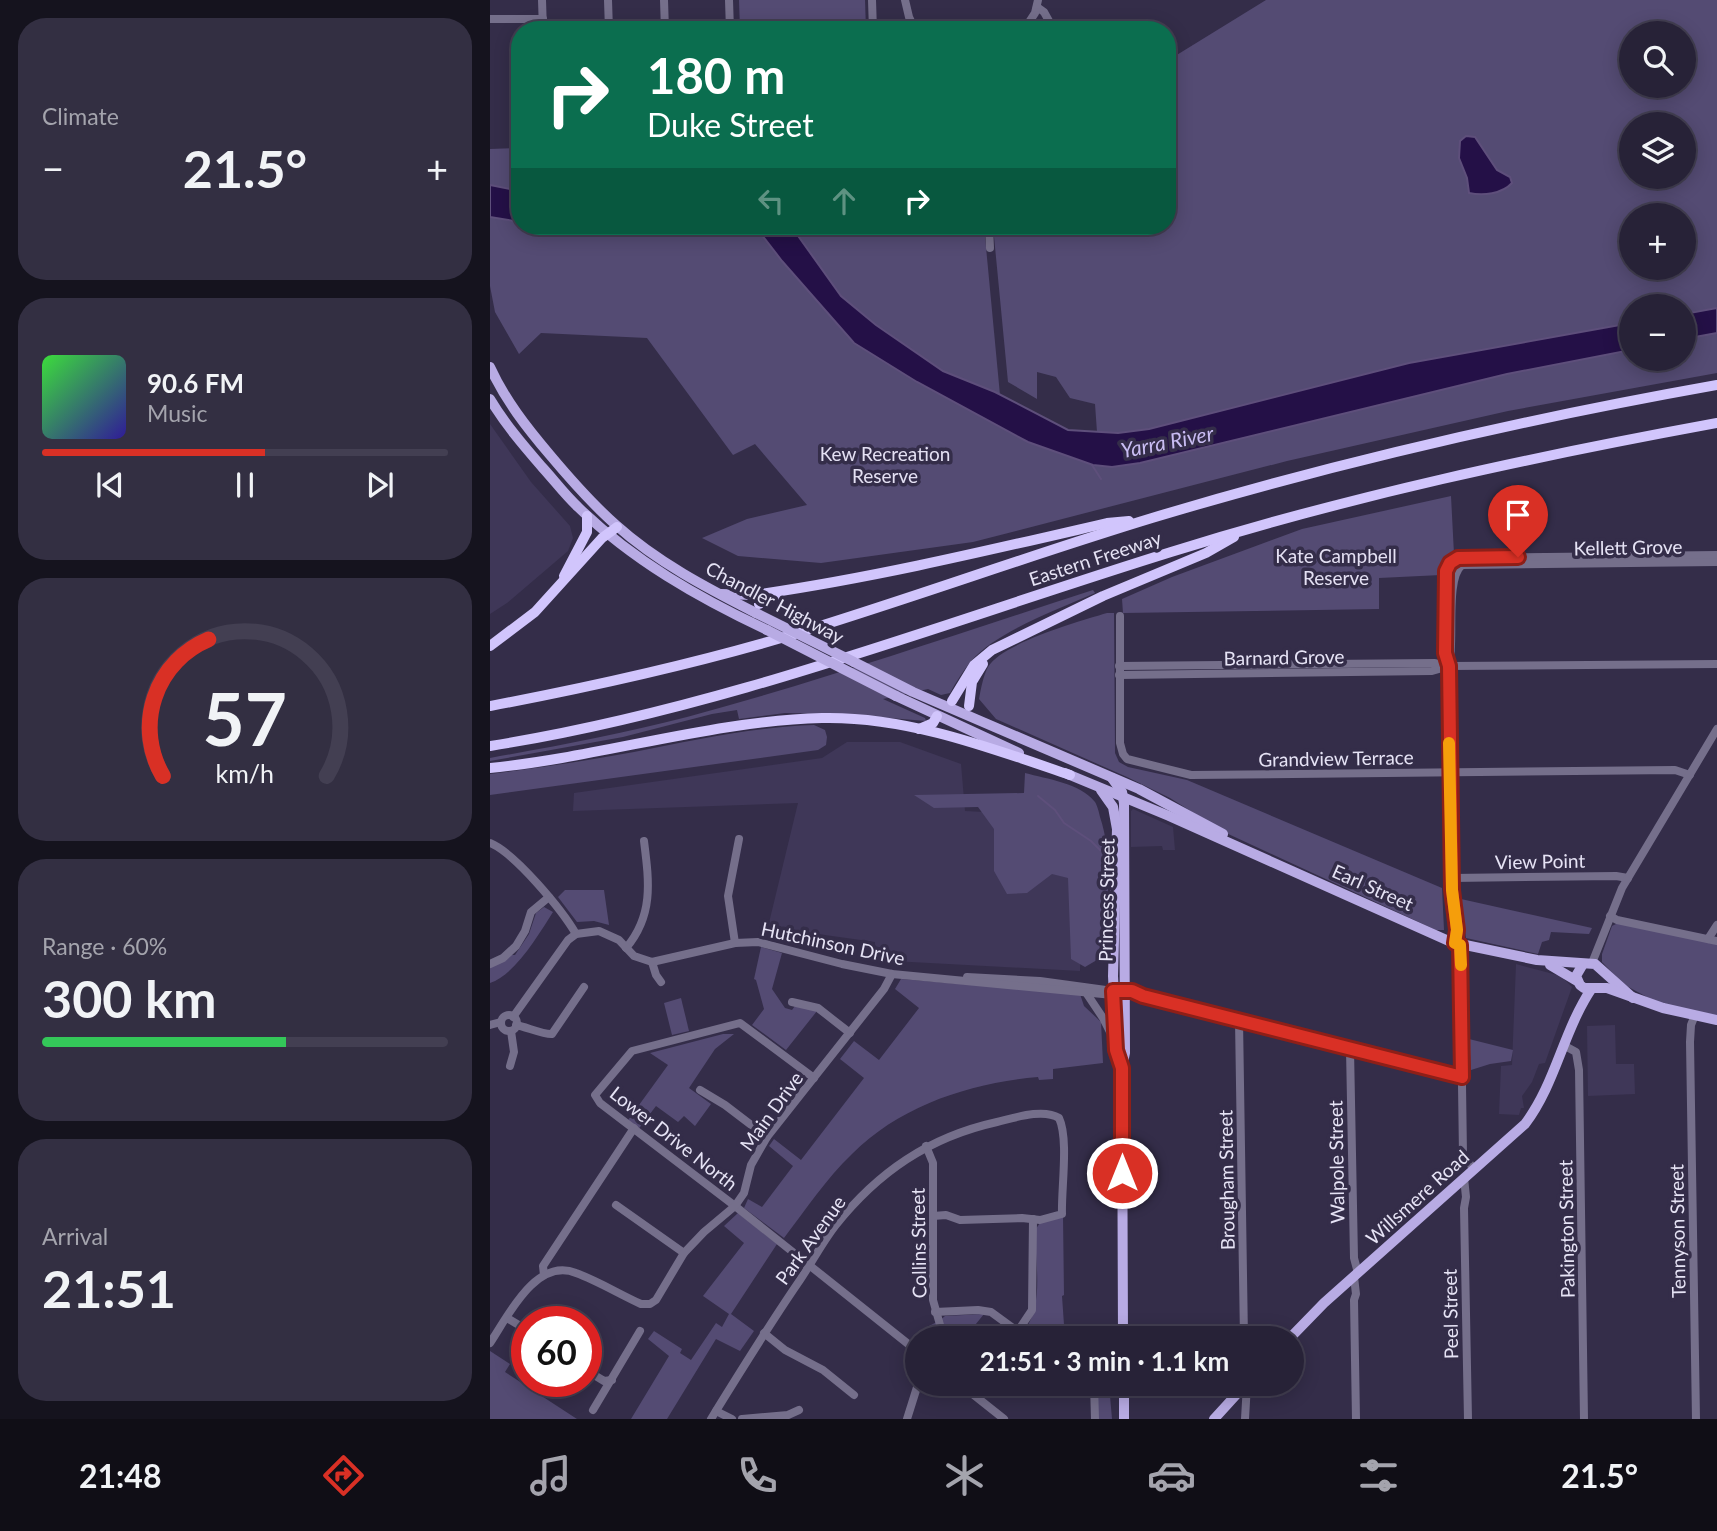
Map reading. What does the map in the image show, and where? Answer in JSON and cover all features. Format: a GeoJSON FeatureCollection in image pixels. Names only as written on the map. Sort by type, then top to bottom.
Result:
{"type":"FeatureCollection","features":[{"type":"Feature","properties":{"kind":"highway","name":"Eastern Freeway"},"geometry":{"type":"LineString","coordinates":[[490,706],[683,665],[788,636],[1267,484],[1379,455],[1562,414],[1717,384]]}},
{"type":"Feature","properties":{"kind":"highway","name":"Eastern Freeway"},"geometry":{"type":"LineString","coordinates":[[490,746],[632,717],[775,680],[1250,527],[1459,474],[1717,422]]}},
{"type":"Feature","properties":{"kind":"highway"},"geometry":{"type":"LineString","coordinates":[[558,588],[587,532],[587,516]]}},
{"type":"Feature","properties":{"kind":"highway"},"geometry":{"type":"LineString","coordinates":[[755,607],[789,591],[911,568],[1107,523],[1150,519]]}},
{"type":"Feature","properties":{"kind":"highway"},"geometry":{"type":"LineString","coordinates":[[490,646],[527,620],[606,533],[617,527]]}},
{"type":"Feature","properties":{"kind":"highway"},"geometry":{"type":"LineString","coordinates":[[949,704],[974,665],[1005,643],[1103,596],[1206,553],[1250,527]]}},
{"type":"Feature","properties":{"kind":"highway"},"geometry":{"type":"LineString","coordinates":[[969,706],[972,682],[977,673],[1005,643]]}},
{"type":"Feature","properties":{"kind":"highway"},"geometry":{"type":"LineString","coordinates":[[919,729],[933,723],[937,716]]}},
{"type":"Feature","properties":{"kind":"highway"},"geometry":{"type":"LineString","coordinates":[[490,768],[521,765],[722,729],[823,718],[919,729],[988,747],[1070,775]]}},
{"type":"Feature","properties":{"kind":"main road","name":"Chandler Highway"},"geometry":{"type":"LineString","coordinates":[[490,367],[512,407],[588,499],[617,527],[671,566],[721,594],[755,607],[912,692],[949,704],[972,718],[1112,778]]}},
{"type":"Feature","properties":{"kind":"main road","name":"Chandler Highway"},"geometry":{"type":"LineString","coordinates":[[490,398],[519,440],[587,516],[632,553],[686,588],[937,716],[1123,797]]}},
{"type":"Feature","properties":{"kind":"main road"},"geometry":{"type":"LineString","coordinates":[[721,594],[755,607],[767,629]]}},
{"type":"Feature","properties":{"kind":"main road"},"geometry":{"type":"LineString","coordinates":[[937,716],[949,704]]}},
{"type":"Feature","properties":{"kind":"main road"},"geometry":{"type":"LineString","coordinates":[[969,706],[972,718]]}},
{"type":"Feature","properties":{"kind":"main road","name":"Princess Street"},"geometry":{"type":"LineString","coordinates":[[1112,778],[1123,797],[1116,1050],[1122,1068]]}},
{"type":"Feature","properties":{"kind":"main road","name":"Earl Street"},"geometry":{"type":"LineString","coordinates":[[1112,778],[1167,802],[1276,863]]}},
{"type":"Feature","properties":{"kind":"main road","name":"Princess Street"},"geometry":{"type":"LineString","coordinates":[[1095,785],[1111,803],[1117,829],[1113,976],[1119,993],[1125,1053],[1122,1068],[1123,1326]]}},
{"type":"Feature","properties":{"kind":"main road","name":"Earl Street"},"geometry":{"type":"LineString","coordinates":[[1123,797],[1458,944],[1537,960],[1587,963]]}},
{"type":"Feature","properties":{"kind":"main road","name":"Earl Street"},"geometry":{"type":"LineString","coordinates":[[1537,960],[1561,970],[1578,983]]}},
{"type":"Feature","properties":{"kind":"main road"},"geometry":{"type":"LineString","coordinates":[[1633,998],[1601,970],[1587,963],[1577,971],[1578,983],[1594,988],[1607,988],[1633,998],[1717,1020]]}},
{"type":"Feature","properties":{"kind":"main road"},"geometry":{"type":"LineString","coordinates":[[1594,988],[1601,978],[1601,970]]}},
{"type":"Feature","properties":{"kind":"main road","name":"Willsmere Road"},"geometry":{"type":"LineString","coordinates":[[1553,1071],[1577,1003],[1578,983]]}},
{"type":"Feature","properties":{"kind":"main road","name":"Willsmere Road"},"geometry":{"type":"LineString","coordinates":[[1302,1326],[1341,1288],[1525,1124],[1542,1098],[1579,1008],[1594,988]]}},
{"type":"Feature","properties":{"kind":"main road"},"geometry":{"type":"LineString","coordinates":[[1124,1396],[1124,1419]]}},
{"type":"Feature","properties":{"kind":"main road"},"geometry":{"type":"LineString","coordinates":[[1214,1419],[1235,1396]]}},
{"type":"Feature","properties":{"kind":"street"},"geometry":{"type":"LineString","coordinates":[[490,19],[542,19],[542,0]]}},
{"type":"Feature","properties":{"kind":"street"},"geometry":{"type":"LineString","coordinates":[[608,0],[609,21]]}},
{"type":"Feature","properties":{"kind":"street"},"geometry":{"type":"LineString","coordinates":[[664,0],[665,21]]}},
{"type":"Feature","properties":{"kind":"street"},"geometry":{"type":"LineString","coordinates":[[729,0],[730,21]]}},
{"type":"Feature","properties":{"kind":"street"},"geometry":{"type":"LineString","coordinates":[[872,0],[873,21]]}},
{"type":"Feature","properties":{"kind":"street"},"geometry":{"type":"LineString","coordinates":[[905,0],[910,21]]}},
{"type":"Feature","properties":{"kind":"street"},"geometry":{"type":"LineString","coordinates":[[1029,21],[1038,4],[1049,21]]}},
{"type":"Feature","properties":{"kind":"street"},"geometry":{"type":"LineString","coordinates":[[989,235],[990,248]]}},
{"type":"Feature","properties":{"kind":"street","name":"Kellett Grove"},"geometry":{"type":"LineString","coordinates":[[1449,666],[1445,653],[1446,571],[1450,563],[1458,558],[1717,555]]}},
{"type":"Feature","properties":{"kind":"street","name":"Kellett Grove"},"geometry":{"type":"LineString","coordinates":[[1449,666],[1452,653],[1452,582],[1457,568],[1462,565],[1717,562]]}},
{"type":"Feature","properties":{"kind":"street"},"geometry":{"type":"LineString","coordinates":[[1119,671],[1120,616]]}},
{"type":"Feature","properties":{"kind":"street","name":"Barnard Grove"},"geometry":{"type":"LineString","coordinates":[[1119,671],[1434,663],[1449,666],[1717,664]]}},
{"type":"Feature","properties":{"kind":"street"},"geometry":{"type":"LineString","coordinates":[[1449,666],[1452,878],[1458,944],[1463,1155],[1474,1169]]}},
{"type":"Feature","properties":{"kind":"street","name":"Grandview Terrace"},"geometry":{"type":"LineString","coordinates":[[1119,671],[1122,754],[1127,759],[1191,775],[1675,770],[1690,775]]}},
{"type":"Feature","properties":{"kind":"street"},"geometry":{"type":"LineString","coordinates":[[1587,963],[1628,878],[1717,729]]}},
{"type":"Feature","properties":{"kind":"street"},"geometry":{"type":"LineString","coordinates":[[735,943],[727,896],[739,839]]}},
{"type":"Feature","properties":{"kind":"street"},"geometry":{"type":"LineString","coordinates":[[626,948],[639,933],[648,903],[650,886],[644,841]]}},
{"type":"Feature","properties":{"kind":"street"},"geometry":{"type":"LineString","coordinates":[[490,843],[508,853],[549,897],[576,934]]}},
{"type":"Feature","properties":{"kind":"street","name":"View Point"},"geometry":{"type":"LineString","coordinates":[[1452,878],[1628,878]]}},
{"type":"Feature","properties":{"kind":"street"},"geometry":{"type":"LineString","coordinates":[[490,964],[512,950],[525,931],[531,912],[549,897]]}},
{"type":"Feature","properties":{"kind":"street"},"geometry":{"type":"LineString","coordinates":[[1610,916],[1617,920],[1713,940],[1717,925]]}},
{"type":"Feature","properties":{"kind":"street"},"geometry":{"type":"LineString","coordinates":[[500,1022],[504,1030],[514,1024],[560,948],[576,934],[599,931],[610,934],[634,956],[652,962],[661,982]]}},
{"type":"Feature","properties":{"kind":"street","name":"Hutchinson Drive"},"geometry":{"type":"LineString","coordinates":[[652,962],[735,943],[758,942],[892,974],[948,979],[1008,978],[1143,996],[1462,1077]]}},
{"type":"Feature","properties":{"kind":"street","name":"Main Drive"},"geometry":{"type":"LineString","coordinates":[[544,1275],[559,1270],[574,1271],[640,1304],[650,1304],[659,1295],[684,1253],[735,1206],[744,1193],[751,1165],[767,1137],[884,989],[892,974]]}},
{"type":"Feature","properties":{"kind":"street","name":"Hutchinson Drive"},"geometry":{"type":"LineString","coordinates":[[1085,990],[1113,976]]}},
{"type":"Feature","properties":{"kind":"street"},"geometry":{"type":"LineString","coordinates":[[490,1026],[500,1022],[504,1016],[514,1024],[552,1034],[584,988]]}},
{"type":"Feature","properties":{"kind":"street"},"geometry":{"type":"LineString","coordinates":[[1085,990],[1108,1026],[1116,1050]]}},
{"type":"Feature","properties":{"kind":"street"},"geometry":{"type":"LineString","coordinates":[[792,1002],[818,1008],[850,1033]]}},
{"type":"Feature","properties":{"kind":"street","name":"Tennyson Street"},"geometry":{"type":"LineString","coordinates":[[1692,1015],[1687,1023],[1690,1042],[1696,1419]]}},
{"type":"Feature","properties":{"kind":"street","name":"Brougham Street"},"geometry":{"type":"LineString","coordinates":[[1239,1020],[1244,1326]]}},
{"type":"Feature","properties":{"kind":"street","name":"Lower Drive North"},"geometry":{"type":"LineString","coordinates":[[814,1078],[740,1023],[632,1051],[595,1095],[600,1103],[905,1341]]}},
{"type":"Feature","properties":{"kind":"street"},"geometry":{"type":"LineString","coordinates":[[510,1066],[514,1052],[514,1024]]}},
{"type":"Feature","properties":{"kind":"street","name":"Pakington Street"},"geometry":{"type":"LineString","coordinates":[[1565,1046],[1576,1052],[1579,1070],[1584,1419]]}},
{"type":"Feature","properties":{"kind":"street","name":"Walpole Street"},"geometry":{"type":"LineString","coordinates":[[1350,1049],[1356,1275],[1356,1419]]}},
{"type":"Feature","properties":{"kind":"street"},"geometry":{"type":"LineString","coordinates":[[700,1090],[767,1137]]}},
{"type":"Feature","properties":{"kind":"street","name":"Park Avenue"},"geometry":{"type":"LineString","coordinates":[[714,1415],[764,1333],[835,1227],[868,1189],[892,1168],[926,1146],[966,1130],[1005,1120],[1045,1114],[1059,1118],[1062,1128],[1064,1187],[1062,1214],[1032,1219]]}},
{"type":"Feature","properties":{"kind":"street"},"geometry":{"type":"LineString","coordinates":[[490,1343],[525,1292],[536,1279],[544,1275],[543,1266],[634,1128]]}},
{"type":"Feature","properties":{"kind":"street","name":"Collins Street"},"geometry":{"type":"LineString","coordinates":[[926,1146],[933,1163],[933,1295],[940,1326]]}},
{"type":"Feature","properties":{"kind":"street","name":"Peel Street"},"geometry":{"type":"LineString","coordinates":[[1464,1178],[1468,1419]]}},
{"type":"Feature","properties":{"kind":"street","name":"Peel Street"},"geometry":{"type":"LineString","coordinates":[[1454,1187],[1465,1208]]}},
{"type":"Feature","properties":{"kind":"street"},"geometry":{"type":"LineString","coordinates":[[616,1205],[684,1253]]}},
{"type":"Feature","properties":{"kind":"street"},"geometry":{"type":"LineString","coordinates":[[933,1216],[946,1215],[960,1220],[1032,1219],[1032,1310],[1021,1326]]}},
{"type":"Feature","properties":{"kind":"street"},"geometry":{"type":"LineString","coordinates":[[1341,1288],[1350,1293],[1354,1300]]}},
{"type":"Feature","properties":{"kind":"street"},"geometry":{"type":"LineString","coordinates":[[935,1312],[986,1310],[997,1314],[1012,1326]]}},
{"type":"Feature","properties":{"kind":"street"},"geometry":{"type":"LineString","coordinates":[[507,1318],[511,1320]]}},
{"type":"Feature","properties":{"kind":"street"},"geometry":{"type":"LineString","coordinates":[[593,1410],[640,1331]]}},
{"type":"Feature","properties":{"kind":"street"},"geometry":{"type":"LineString","coordinates":[[764,1333],[785,1350],[823,1370],[854,1395]]}},
{"type":"Feature","properties":{"kind":"street"},"geometry":{"type":"LineString","coordinates":[[602,1380],[612,1380]]}},
{"type":"Feature","properties":{"kind":"street"},"geometry":{"type":"LineString","coordinates":[[907,1419],[914,1396]]}},
{"type":"Feature","properties":{"kind":"street"},"geometry":{"type":"LineString","coordinates":[[975,1396],[1004,1419]]}},
{"type":"Feature","properties":{"kind":"street"},"geometry":{"type":"LineString","coordinates":[[1094,1396],[1095,1419]]}},
{"type":"Feature","properties":{"kind":"street"},"geometry":{"type":"LineString","coordinates":[[1236,1396],[1245,1415]]}},
{"type":"Feature","properties":{"kind":"street"},"geometry":{"type":"LineString","coordinates":[[1245,1415],[1246,1396]]}},
{"type":"Feature","properties":{"kind":"street"},"geometry":{"type":"LineString","coordinates":[[742,1419],[788,1415],[800,1410]]}},
{"type":"Feature","properties":{"kind":"street"},"geometry":{"type":"LineString","coordinates":[[714,1415],[732,1419]]}},
{"type":"Feature","properties":{"kind":"shaded area"},"geometry":{"type":"Polygon","coordinates":[[[490,424],[531,482],[570,526],[573,538],[568,551],[507,603],[490,614],[490,424]]]}},
{"type":"Feature","properties":{"kind":"shaded area"},"geometry":{"type":"Polygon","coordinates":[[[847,742],[900,742],[961,764],[965,811],[1083,817],[1080,971],[874,960],[875,942],[768,927],[798,803],[573,811],[574,793],[822,758],[847,742]]]}},
{"type":"Feature","properties":{"kind":"shaded area"},"geometry":{"type":"Polygon","coordinates":[[[1133,809],[1173,827],[1175,850],[1163,850],[1162,846],[1131,847],[1133,809]]]}},
{"type":"Feature","properties":{"kind":"shaded area"},"geometry":{"type":"Polygon","coordinates":[[[1516,964],[1561,976],[1572,987],[1545,1063],[1539,1064],[1532,1082],[1522,1096],[1524,1108],[1521,1108],[1519,1115],[1499,1114],[1501,1066],[1512,1065],[1516,964]]]}},
{"type":"Feature","properties":{"kind":"shaded area"},"geometry":{"type":"Polygon","coordinates":[[[1615,1025],[1616,1064],[1634,1064],[1635,1094],[1588,1096],[1587,1026],[1615,1025]]]}},
{"type":"Feature","properties":{"kind":"green space"},"geometry":{"type":"Polygon","coordinates":[[[739,0],[865,0],[866,21],[740,21],[739,0]]]}},
{"type":"Feature","properties":{"kind":"green space"},"geometry":{"type":"Polygon","coordinates":[[[1266,0],[1717,0],[1717,308],[1696,312],[1696,294],[1619,294],[1619,325],[1409,363],[1149,429],[1118,433],[1097,432],[1095,404],[1070,398],[1056,377],[1037,372],[1037,399],[1008,382],[994,235],[1176,235],[1176,55],[1266,0]]]}},
{"type":"Feature","properties":{"kind":"green space"},"geometry":{"type":"Polygon","coordinates":[[[511,148],[511,189],[490,185],[490,149],[511,148]]]}},
{"type":"Feature","properties":{"kind":"green space","name":"Kew Recreation Reserve"},"geometry":{"type":"Polygon","coordinates":[[[490,217],[511,220],[511,235],[762,235],[854,343],[917,382],[1028,442],[1093,465],[1507,374],[1619,352],[1619,371],[1696,371],[1696,337],[1717,333],[1717,373],[1508,411],[1287,461],[973,542],[821,563],[738,556],[702,538],[747,519],[807,505],[755,444],[733,455],[647,338],[541,333],[519,354],[495,312],[490,286],[490,217]]]}},
{"type":"Feature","properties":{"kind":"green space"},"geometry":{"type":"Polygon","coordinates":[[[797,235],[985,235],[1000,395],[943,371],[876,325],[841,296],[797,235]]]}},
{"type":"Feature","properties":{"kind":"green space","name":"Kate Campbell Reserve"},"geometry":{"type":"Polygon","coordinates":[[[1451,496],[1454,554],[1443,563],[1441,575],[1379,578],[1379,609],[1123,613],[1122,599],[1172,577],[1302,529],[1451,496]]]}},
{"type":"Feature","properties":{"kind":"green space"},"geometry":{"type":"Polygon","coordinates":[[[1093,590],[1095,593],[1029,622],[982,650],[971,661],[950,693],[941,695],[928,689],[883,699],[925,718],[926,721],[841,714],[785,713],[739,719],[737,710],[623,737],[490,761],[490,758],[638,729],[738,703],[1093,590]]]}},
{"type":"Feature","properties":{"kind":"green space"},"geometry":{"type":"Polygon","coordinates":[[[1107,613],[1114,613],[1115,753],[1119,762],[1128,767],[1187,780],[1442,888],[1444,930],[1436,930],[1224,832],[1170,798],[996,719],[979,699],[983,678],[996,658],[1025,641],[1107,613]]]}},
{"type":"Feature","properties":{"kind":"green space"},"geometry":{"type":"Polygon","coordinates":[[[814,725],[825,730],[827,737],[826,745],[818,750],[490,795],[490,774],[598,758],[746,731],[814,725]]]}},
{"type":"Feature","properties":{"kind":"green space"},"geometry":{"type":"Polygon","coordinates":[[[1025,773],[1081,790],[1095,802],[1098,809],[1107,851],[1107,904],[1102,957],[1085,967],[1071,959],[1068,878],[1052,874],[1027,893],[1007,894],[994,871],[994,829],[978,807],[934,808],[914,795],[1024,793],[1025,773]]]}},
{"type":"Feature","properties":{"kind":"green space"},"geometry":{"type":"Polygon","coordinates":[[[565,890],[604,890],[609,925],[594,921],[577,922],[558,897],[565,890]]]}},
{"type":"Feature","properties":{"kind":"green space"},"geometry":{"type":"Polygon","coordinates":[[[1461,899],[1592,928],[1589,934],[1551,932],[1549,940],[1542,942],[1538,954],[1466,938],[1461,899]]]}},
{"type":"Feature","properties":{"kind":"green space"},"geometry":{"type":"Polygon","coordinates":[[[544,907],[553,912],[534,942],[508,972],[490,983],[490,967],[515,955],[529,934],[536,913],[544,907]]]}},
{"type":"Feature","properties":{"kind":"green space"},"geometry":{"type":"Polygon","coordinates":[[[1618,923],[1717,944],[1717,1016],[1658,1003],[1623,984],[1602,962],[1602,954],[1612,926],[1618,923]]]}},
{"type":"Feature","properties":{"kind":"green space"},"geometry":{"type":"Polygon","coordinates":[[[761,947],[782,953],[772,989],[785,1008],[792,1010],[795,1006],[817,1011],[786,1050],[752,1025],[764,1009],[754,979],[761,947]]]}},
{"type":"Feature","properties":{"kind":"green space"},"geometry":{"type":"Polygon","coordinates":[[[901,979],[1080,994],[1084,1006],[1101,1022],[1103,1063],[1053,1069],[1053,1079],[1039,1080],[1038,1077],[1013,1080],[963,1091],[938,1099],[892,1122],[852,1154],[825,1184],[784,1238],[744,1208],[748,1199],[762,1207],[793,1166],[769,1146],[774,1139],[801,1160],[864,1078],[840,1059],[854,1041],[879,1060],[919,1008],[895,989],[901,979]]]}},
{"type":"Feature","properties":{"kind":"green space"},"geometry":{"type":"Polygon","coordinates":[[[681,998],[689,1031],[672,1035],[664,1003],[681,998]]]}},
{"type":"Feature","properties":{"kind":"green space"},"geometry":{"type":"Polygon","coordinates":[[[723,1034],[734,1034],[715,1049],[689,1088],[711,1104],[695,1126],[684,1116],[678,1122],[656,1106],[637,1131],[626,1123],[668,1065],[650,1053],[723,1034]]]}},
{"type":"Feature","properties":{"kind":"green space"},"geometry":{"type":"Polygon","coordinates":[[[1469,1039],[1513,1050],[1511,1061],[1471,1070],[1469,1039]]]}},
{"type":"Feature","properties":{"kind":"green space"},"geometry":{"type":"Polygon","coordinates":[[[738,1213],[777,1244],[731,1314],[754,1331],[740,1351],[716,1339],[667,1419],[631,1419],[669,1356],[648,1339],[654,1331],[682,1349],[680,1353],[691,1360],[716,1323],[722,1327],[729,1314],[703,1296],[744,1243],[724,1226],[738,1213]]]}},
{"type":"Feature","properties":{"kind":"green space"},"geometry":{"type":"Polygon","coordinates":[[[1063,1216],[1064,1326],[1027,1326],[1032,1318],[1037,1294],[1035,1230],[1040,1223],[1063,1216]]]}},
{"type":"Feature","properties":{"kind":"green space"},"geometry":{"type":"Polygon","coordinates":[[[984,1314],[974,1326],[929,1326],[945,1316],[984,1314]]]}},
{"type":"Feature","properties":{"kind":"green space"},"geometry":{"type":"Polygon","coordinates":[[[490,1351],[510,1364],[505,1372],[511,1376],[511,1397],[543,1397],[577,1419],[490,1419],[490,1351]]]}},
{"type":"Feature","properties":{"kind":"green space"},"geometry":{"type":"Polygon","coordinates":[[[1097,1396],[1110,1396],[1112,1419],[1098,1419],[1097,1396]]]}},
{"type":"Feature","properties":{"kind":"water"},"geometry":{"type":"Polygon","coordinates":[[[1466,136],[1475,137],[1497,170],[1510,177],[1512,183],[1503,190],[1492,193],[1469,193],[1467,178],[1459,158],[1460,141],[1466,136]]]}},
{"type":"Feature","properties":{"kind":"water"},"geometry":{"type":"Polygon","coordinates":[[[490,185],[511,189],[511,220],[490,217],[490,185]]]}},
{"type":"Feature","properties":{"kind":"water","name":"Yarra River"},"geometry":{"type":"Polygon","coordinates":[[[762,235],[797,235],[841,296],[876,325],[943,371],[995,392],[1068,430],[1118,433],[1149,429],[1409,363],[1619,325],[1619,352],[1507,374],[1140,463],[1112,467],[1093,465],[1028,442],[917,382],[854,343],[762,235]]]}},
{"type":"Feature","properties":{"kind":"water"},"geometry":{"type":"Polygon","coordinates":[[[1717,308],[1717,333],[1696,337],[1696,312],[1717,308]]]}},
{"type":"Feature","properties":{"kind":"waterway"},"geometry":{"type":"LineString","coordinates":[[1092,465],[1101,479]]}},
{"type":"Feature","properties":{"kind":"waterway"},"geometry":{"type":"LineString","coordinates":[[1038,796],[1055,810],[1064,823],[1100,850]]}},
{"type":"Feature","properties":{"kind":"slow traffic"},"geometry":{"type":"LineString","coordinates":[[1449,743],[1452,899],[1457,930],[1455,943],[1460,945],[1461,965]]}},
{"type":"Feature","properties":{"kind":"route"},"geometry":{"type":"LineString","coordinates":[[1122,1173],[1122,1068],[1116,1050],[1113,991],[1132,991],[1462,1077],[1460,945],[1455,943],[1457,930],[1452,899],[1449,666],[1445,653],[1446,571],[1450,563],[1458,558],[1518,557]]}}]}
